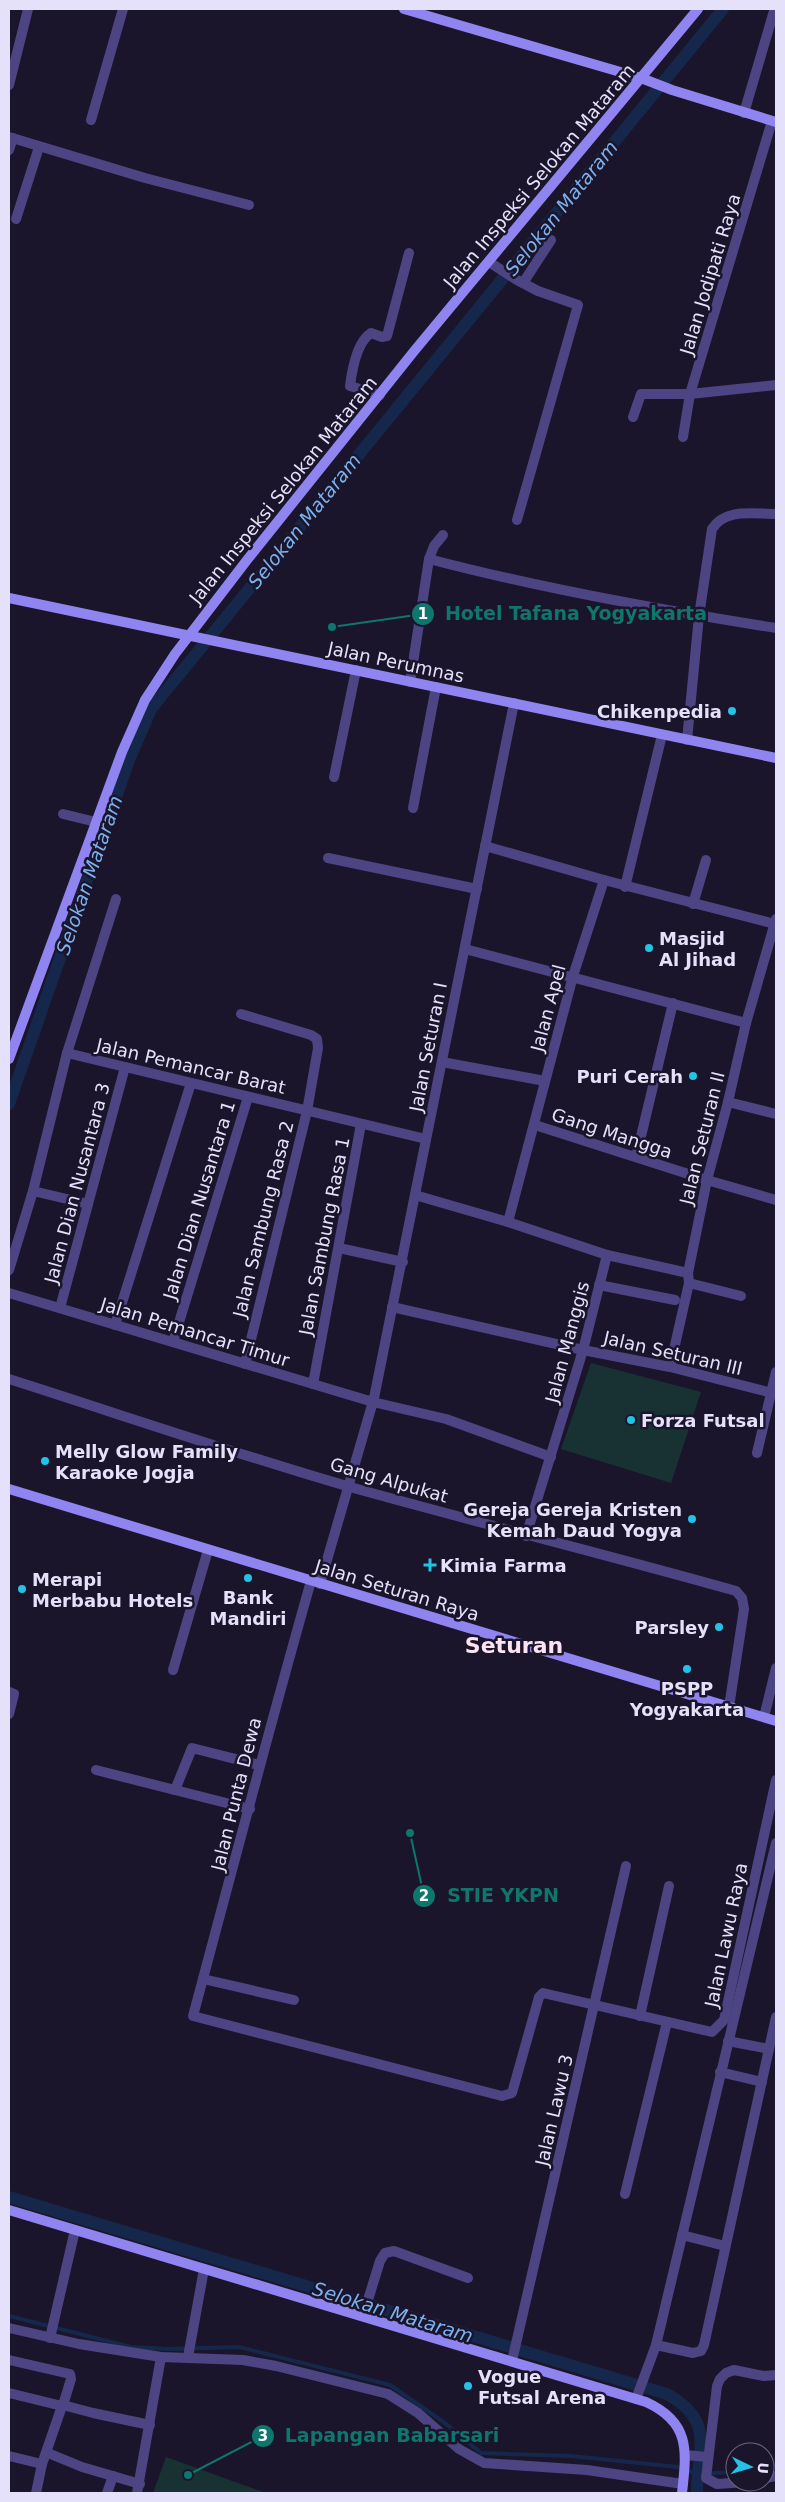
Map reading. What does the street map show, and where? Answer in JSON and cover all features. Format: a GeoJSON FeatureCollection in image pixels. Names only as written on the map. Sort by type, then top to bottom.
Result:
{"type":"FeatureCollection","features":[{"type":"Feature","properties":{"kind":"main road"},"geometry":{"type":"LineString","coordinates":[[404,9],[641,78],[774,122]]}},
{"type":"Feature","properties":{"kind":"main road","name":"Jalan Inspeksi Selokan Mataram"},"geometry":{"type":"LineString","coordinates":[[9,1059],[96,822],[138,714],[189,635],[380,395],[698,9]]}},
{"type":"Feature","properties":{"kind":"main road","name":"Jalan Perumnas"},"geometry":{"type":"LineString","coordinates":[[9,598],[776,758]]}},
{"type":"Feature","properties":{"kind":"main road","name":"Jalan Seturan Raya"},"geometry":{"type":"LineString","coordinates":[[9,1490],[776,1721]]}},
{"type":"Feature","properties":{"kind":"main road"},"geometry":{"type":"LineString","coordinates":[[9,2210],[204,2269],[365,2312],[638,2395],[662,2409],[673,2419],[680,2430],[688,2457],[683,2485]]}},
{"type":"Feature","properties":{"kind":"street"},"geometry":{"type":"LineString","coordinates":[[9,85],[28,9]]}},
{"type":"Feature","properties":{"kind":"street"},"geometry":{"type":"LineString","coordinates":[[91,120],[123,9]]}},
{"type":"Feature","properties":{"kind":"street"},"geometry":{"type":"LineString","coordinates":[[744,113],[772,11]]}},
{"type":"Feature","properties":{"kind":"street","name":"Jalan Jodipati Raya"},"geometry":{"type":"LineString","coordinates":[[683,436],[690,394],[774,122]]}},
{"type":"Feature","properties":{"kind":"street"},"geometry":{"type":"LineString","coordinates":[[9,150],[11,137],[145,178],[249,205]]}},
{"type":"Feature","properties":{"kind":"street"},"geometry":{"type":"LineString","coordinates":[[16,219],[40,146]]}},
{"type":"Feature","properties":{"kind":"street"},"geometry":{"type":"LineString","coordinates":[[520,282],[551,240]]}},
{"type":"Feature","properties":{"kind":"street"},"geometry":{"type":"LineString","coordinates":[[380,395],[350,386],[353,366],[366,336],[371,333],[382,337],[387,336],[409,253]]}},
{"type":"Feature","properties":{"kind":"street"},"geometry":{"type":"LineString","coordinates":[[489,262],[520,282],[578,305],[517,520]]}},
{"type":"Feature","properties":{"kind":"street"},"geometry":{"type":"LineString","coordinates":[[633,417],[640,394],[690,394],[776,385]]}},
{"type":"Feature","properties":{"kind":"street"},"geometry":{"type":"LineString","coordinates":[[687,740],[699,616],[712,529],[717,520],[727,515],[776,514]]}},
{"type":"Feature","properties":{"kind":"street"},"geometry":{"type":"LineString","coordinates":[[410,682],[429,559],[434,546],[443,535]]}},
{"type":"Feature","properties":{"kind":"street"},"geometry":{"type":"LineString","coordinates":[[429,559],[504,579],[699,616],[776,628]]}},
{"type":"Feature","properties":{"kind":"street"},"geometry":{"type":"LineString","coordinates":[[334,777],[356,670]]}},
{"type":"Feature","properties":{"kind":"street"},"geometry":{"type":"LineString","coordinates":[[413,808],[436,687]]}},
{"type":"Feature","properties":{"kind":"street","name":"Jalan Seturan I"},"geometry":{"type":"LineString","coordinates":[[373,1400],[403,1262],[514,703]]}},
{"type":"Feature","properties":{"kind":"street"},"geometry":{"type":"LineString","coordinates":[[625,887],[662,734]]}},
{"type":"Feature","properties":{"kind":"street"},"geometry":{"type":"LineString","coordinates":[[63,814],[96,822]]}},
{"type":"Feature","properties":{"kind":"street"},"geometry":{"type":"LineString","coordinates":[[485,846],[625,887],[693,904],[775,921]]}},
{"type":"Feature","properties":{"kind":"street"},"geometry":{"type":"LineString","coordinates":[[328,858],[477,889]]}},
{"type":"Feature","properties":{"kind":"street"},"geometry":{"type":"LineString","coordinates":[[693,904],[706,860]]}},
{"type":"Feature","properties":{"kind":"street","name":"Jalan Apel"},"geometry":{"type":"LineString","coordinates":[[508,1222],[573,976],[604,880]]}},
{"type":"Feature","properties":{"kind":"street"},"geometry":{"type":"LineString","coordinates":[[9,1270],[33,1191],[68,1054],[116,899]]}},
{"type":"Feature","properties":{"kind":"street","name":"Jalan Seturan II"},"geometry":{"type":"LineString","coordinates":[[670,1367],[707,1180],[728,1102],[746,1022],[775,921]]}},
{"type":"Feature","properties":{"kind":"street"},"geometry":{"type":"LineString","coordinates":[[465,948],[746,1022]]}},
{"type":"Feature","properties":{"kind":"street"},"geometry":{"type":"LineString","coordinates":[[636,1157],[673,1003]]}},
{"type":"Feature","properties":{"kind":"street","name":"Jalan Pemancar Barat"},"geometry":{"type":"LineString","coordinates":[[241,1014],[311,1035],[317,1039],[318,1048],[307,1111]]}},
{"type":"Feature","properties":{"kind":"street","name":"Jalan Pemancar Barat"},"geometry":{"type":"LineString","coordinates":[[68,1054],[426,1139]]}},
{"type":"Feature","properties":{"kind":"street"},"geometry":{"type":"LineString","coordinates":[[442,1062],[545,1081]]}},
{"type":"Feature","properties":{"kind":"street","name":"Jalan Dian Nusantara 3"},"geometry":{"type":"LineString","coordinates":[[60,1308],[125,1067]]}},
{"type":"Feature","properties":{"kind":"street"},"geometry":{"type":"LineString","coordinates":[[115,1325],[190,1083]]}},
{"type":"Feature","properties":{"kind":"street","name":"Jalan Dian Nusantara 1"},"geometry":{"type":"LineString","coordinates":[[173,1342],[248,1097]]}},
{"type":"Feature","properties":{"kind":"street"},"geometry":{"type":"LineString","coordinates":[[728,1102],[776,1114]]}},
{"type":"Feature","properties":{"kind":"street","name":"Jalan Sambung Rasa 2"},"geometry":{"type":"LineString","coordinates":[[245,1364],[307,1111]]}},
{"type":"Feature","properties":{"kind":"street","name":"Jalan Sambung Rasa 1"},"geometry":{"type":"LineString","coordinates":[[313,1384],[361,1124]]}},
{"type":"Feature","properties":{"kind":"street","name":"Gang Mangga"},"geometry":{"type":"LineString","coordinates":[[535,1125],[776,1200]]}},
{"type":"Feature","properties":{"kind":"street"},"geometry":{"type":"LineString","coordinates":[[33,1191],[88,1204]]}},
{"type":"Feature","properties":{"kind":"street"},"geometry":{"type":"LineString","coordinates":[[415,1195],[508,1222],[606,1255],[688,1278],[741,1296]]}},
{"type":"Feature","properties":{"kind":"street"},"geometry":{"type":"LineString","coordinates":[[339,1248],[403,1262]]}},
{"type":"Feature","properties":{"kind":"street","name":"Jalan Manggis"},"geometry":{"type":"LineString","coordinates":[[526,1536],[583,1350],[606,1255]]}},
{"type":"Feature","properties":{"kind":"street"},"geometry":{"type":"LineString","coordinates":[[599,1285],[675,1300]]}},
{"type":"Feature","properties":{"kind":"street","name":"Jalan Pemancar Timur"},"geometry":{"type":"LineString","coordinates":[[9,1293],[313,1384],[446,1419],[551,1457]]}},
{"type":"Feature","properties":{"kind":"street","name":"Jalan Seturan III"},"geometry":{"type":"LineString","coordinates":[[392,1307],[583,1350],[670,1367],[772,1393]]}},
{"type":"Feature","properties":{"kind":"street"},"geometry":{"type":"LineString","coordinates":[[757,1453],[776,1372]]}},
{"type":"Feature","properties":{"kind":"street","name":"Gang Alpukat"},"geometry":{"type":"LineString","coordinates":[[9,1379],[348,1486],[526,1536],[736,1591],[742,1598],[744,1609],[729,1707]]}},
{"type":"Feature","properties":{"kind":"street"},"geometry":{"type":"LineString","coordinates":[[316,1582],[348,1486],[373,1400]]}},
{"type":"Feature","properties":{"kind":"street"},"geometry":{"type":"LineString","coordinates":[[173,1670],[208,1550]]}},
{"type":"Feature","properties":{"kind":"street","name":"Jalan Punta Dewa"},"geometry":{"type":"LineString","coordinates":[[193,2016],[250,1809],[259,1764],[316,1582]]}},
{"type":"Feature","properties":{"kind":"street"},"geometry":{"type":"LineString","coordinates":[[764,1717],[776,1668]]}},
{"type":"Feature","properties":{"kind":"street"},"geometry":{"type":"LineString","coordinates":[[9,1692],[14,1694],[9,1714]]}},
{"type":"Feature","properties":{"kind":"street"},"geometry":{"type":"LineString","coordinates":[[175,1790],[192,1748],[259,1764]]}},
{"type":"Feature","properties":{"kind":"street"},"geometry":{"type":"LineString","coordinates":[[96,1770],[250,1809]]}},
{"type":"Feature","properties":{"kind":"street","name":"Jalan Lawu Raya"},"geometry":{"type":"LineString","coordinates":[[193,2016],[508,2096],[512,2093],[539,1997],[543,1993],[712,2032],[724,2020],[776,1780]]}},
{"type":"Feature","properties":{"kind":"street"},"geometry":{"type":"LineString","coordinates":[[638,2395],[656,2345],[776,1843]]}},
{"type":"Feature","properties":{"kind":"street","name":"Jalan Lawu 3"},"geometry":{"type":"LineString","coordinates":[[513,2358],[626,1866]]}},
{"type":"Feature","properties":{"kind":"street"},"geometry":{"type":"LineString","coordinates":[[640,2016],[669,1886]]}},
{"type":"Feature","properties":{"kind":"street"},"geometry":{"type":"LineString","coordinates":[[203,1980],[294,2000]]}},
{"type":"Feature","properties":{"kind":"street"},"geometry":{"type":"LineString","coordinates":[[656,2345],[694,2353],[701,2351],[776,2017]]}},
{"type":"Feature","properties":{"kind":"street"},"geometry":{"type":"LineString","coordinates":[[625,2194],[668,2022]]}},
{"type":"Feature","properties":{"kind":"street"},"geometry":{"type":"LineString","coordinates":[[728,2041],[769,2048]]}},
{"type":"Feature","properties":{"kind":"street"},"geometry":{"type":"LineString","coordinates":[[720,2072],[762,2082]]}},
{"type":"Feature","properties":{"kind":"street"},"geometry":{"type":"LineString","coordinates":[[51,2330],[74,2230]]}},
{"type":"Feature","properties":{"kind":"street"},"geometry":{"type":"LineString","coordinates":[[682,2235],[725,2246]]}},
{"type":"Feature","properties":{"kind":"street"},"geometry":{"type":"LineString","coordinates":[[365,2312],[372,2284],[380,2261],[385,2253],[394,2251],[468,2278]]}},
{"type":"Feature","properties":{"kind":"street"},"geometry":{"type":"LineString","coordinates":[[188,2354],[204,2269]]}},
{"type":"Feature","properties":{"kind":"street"},"geometry":{"type":"LineString","coordinates":[[9,2328],[51,2330],[161,2357],[188,2354],[243,2360],[276,2366],[388,2394],[418,2413],[459,2449],[484,2463],[587,2470],[683,2485]]}},
{"type":"Feature","properties":{"kind":"street"},"geometry":{"type":"LineString","coordinates":[[48,2453],[113,2476],[139,2488],[161,2357]]}},
{"type":"Feature","properties":{"kind":"street"},"geometry":{"type":"LineString","coordinates":[[9,2360],[70,2374],[71,2379],[63,2405],[150,2425]]}},
{"type":"Feature","properties":{"kind":"street"},"geometry":{"type":"LineString","coordinates":[[725,2483],[712,2483],[706,2474],[706,2457],[720,2379],[726,2373],[734,2370],[764,2376],[776,2375]]}},
{"type":"Feature","properties":{"kind":"street"},"geometry":{"type":"LineString","coordinates":[[9,2393],[62,2406],[48,2453],[42,2464],[36,2493]]}},
{"type":"Feature","properties":{"kind":"street"},"geometry":{"type":"LineString","coordinates":[[9,2456],[42,2464]]}},
{"type":"Feature","properties":{"kind":"street"},"geometry":{"type":"LineString","coordinates":[[688,2457],[706,2457]]}},
{"type":"Feature","properties":{"kind":"street"},"geometry":{"type":"LineString","coordinates":[[107,2493],[113,2476]]}},
{"type":"Feature","properties":{"kind":"green space","name":"Forza Futsal"},"geometry":{"type":"Polygon","coordinates":[[[591,1363],[701,1392],[671,1483],[561,1449],[591,1363]]]}},
{"type":"Feature","properties":{"kind":"green space"},"geometry":{"type":"Polygon","coordinates":[[[166,2457],[266,2493],[153,2493],[166,2457]]]}},
{"type":"Feature","properties":{"kind":"waterway","name":"Selokan Mataram"},"geometry":{"type":"LineString","coordinates":[[9,1104],[129,760],[151,709],[723,9]]}},
{"type":"Feature","properties":{"kind":"waterway","name":"Selokan Mataram"},"geometry":{"type":"LineString","coordinates":[[9,2197],[667,2394],[682,2404],[692,2415],[698,2426],[700,2449],[697,2493]]}},
{"type":"Feature","properties":{"kind":"waterway"},"geometry":{"type":"LineString","coordinates":[[9,2316],[131,2347],[168,2349],[239,2347],[390,2385],[445,2423],[481,2453],[571,2456],[678,2467],[697,2474],[725,2473]]}},
{"type":"Feature","properties":{"kind":"place","name":"Hotel Tafana Yogyakarta"},"geometry":{"type":"Point","coordinates":[332,627]}},
{"type":"Feature","properties":{"kind":"place","name":"Chikenpedia"},"geometry":{"type":"Point","coordinates":[732,711]}},
{"type":"Feature","properties":{"kind":"place","name":"Masjid Al Jihad"},"geometry":{"type":"Point","coordinates":[649,948]}},
{"type":"Feature","properties":{"kind":"place","name":"Puri Cerah"},"geometry":{"type":"Point","coordinates":[693,1076]}},
{"type":"Feature","properties":{"kind":"place","name":"Forza Futsal"},"geometry":{"type":"Point","coordinates":[631,1420]}},
{"type":"Feature","properties":{"kind":"place","name":"Melly Glow Family Karaoke Jogja"},"geometry":{"type":"Point","coordinates":[45,1461]}},
{"type":"Feature","properties":{"kind":"place","name":"Gereja Gereja Kristen Kemah Daud Yogya"},"geometry":{"type":"Point","coordinates":[692,1519]}},
{"type":"Feature","properties":{"kind":"place","name":"Kimia Farma"},"geometry":{"type":"Point","coordinates":[430,1565]}},
{"type":"Feature","properties":{"kind":"place","name":"Bank Mandiri"},"geometry":{"type":"Point","coordinates":[248,1578]}},
{"type":"Feature","properties":{"kind":"place","name":"Merapi Merbabu Hotels"},"geometry":{"type":"Point","coordinates":[22,1589]}},
{"type":"Feature","properties":{"kind":"place","name":"Parsley"},"geometry":{"type":"Point","coordinates":[719,1627]}},
{"type":"Feature","properties":{"kind":"place","name":"PSPP Yogyakarta"},"geometry":{"type":"Point","coordinates":[687,1669]}},
{"type":"Feature","properties":{"kind":"place","name":"STIE YKPN"},"geometry":{"type":"Point","coordinates":[410,1833]}},
{"type":"Feature","properties":{"kind":"place","name":"Vogue Futsal Arena"},"geometry":{"type":"Point","coordinates":[468,2386]}},
{"type":"Feature","properties":{"kind":"place","name":"Lapangan Babarsari"},"geometry":{"type":"Point","coordinates":[188,2475]}},
{"type":"Feature","properties":{"kind":"district","name":"Seturan"},"geometry":{"type":"Point","coordinates":[514,1645]}}]}
